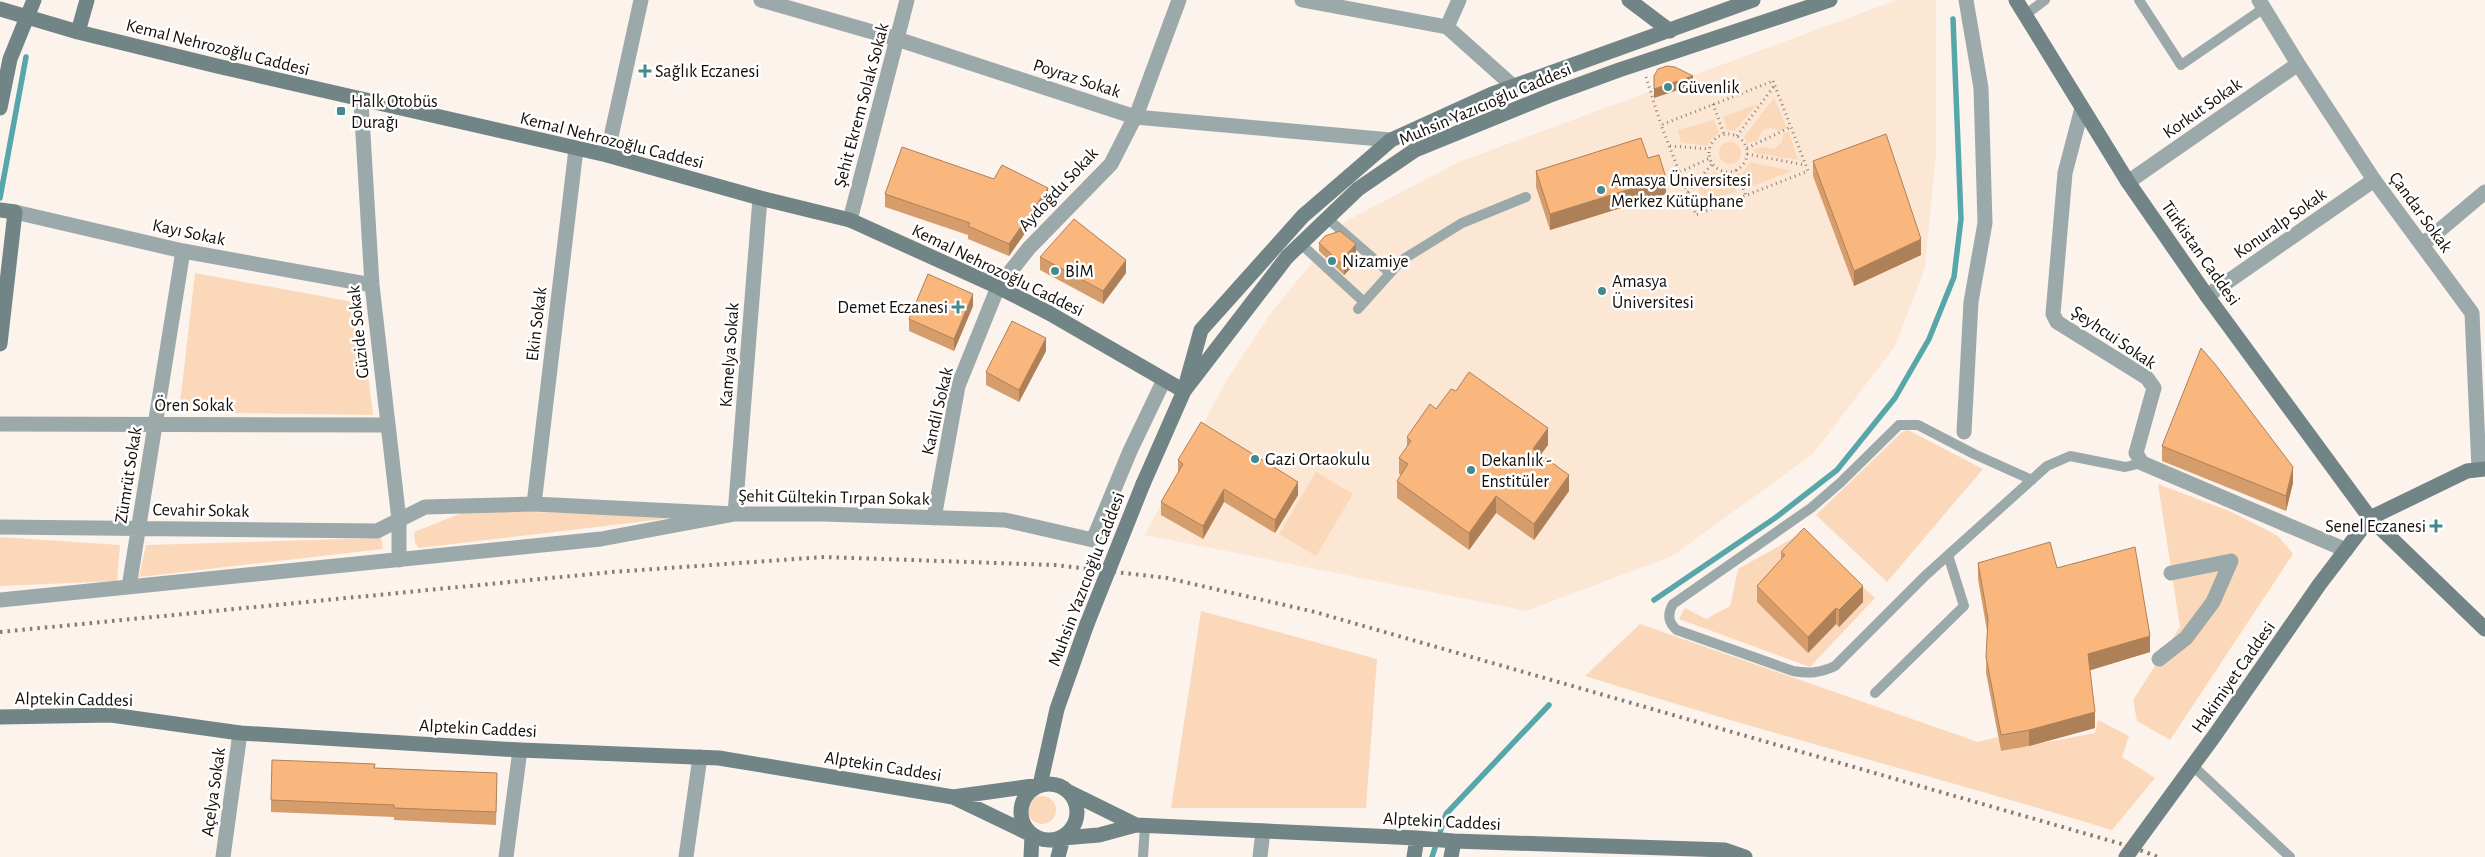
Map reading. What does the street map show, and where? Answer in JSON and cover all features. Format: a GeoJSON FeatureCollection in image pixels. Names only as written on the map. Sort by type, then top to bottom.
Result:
{"type":"FeatureCollection","features":[{"type":"Feature","properties":{"kind":"street"},"geometry":{"type":"LineString","coordinates":[[0,108],[10,59],[34,0]]}},
{"type":"Feature","properties":{"kind":"street"},"geometry":{"type":"LineString","coordinates":[[78,32],[87,0]]}},
{"type":"Feature","properties":{"kind":"street"},"geometry":{"type":"LineString","coordinates":[[607,155],[642,0]]}},
{"type":"Feature","properties":{"kind":"street","name":"Poyraz Sokak"},"geometry":{"type":"LineString","coordinates":[[761,0],[897,39],[1135,117],[1391,140]]}},
{"type":"Feature","properties":{"kind":"street","name":"Şehit Ekrem Solak Sokak"},"geometry":{"type":"LineString","coordinates":[[850,220],[907,0]]}},
{"type":"Feature","properties":{"kind":"street","name":"Aydoğdu Sokak"},"geometry":{"type":"LineString","coordinates":[[998,287],[1029,248],[1111,164],[1135,117],[1179,0]]}},
{"type":"Feature","properties":{"kind":"street"},"geometry":{"type":"LineString","coordinates":[[1302,0],[1447,27],[1513,86]]}},
{"type":"Feature","properties":{"kind":"street"},"geometry":{"type":"LineString","coordinates":[[1447,27],[1458,0]]}},
{"type":"Feature","properties":{"kind":"street"},"geometry":{"type":"LineString","coordinates":[[1629,0],[1670,31]]}},
{"type":"Feature","properties":{"kind":"street","name":"Muhsin Yazıcıoğlu Caddesi"},"geometry":{"type":"LineString","coordinates":[[1040,785],[1057,709],[1143,484],[1184,391],[1201,330],[1303,216],[1391,140],[1492,94],[1753,0]]}},
{"type":"Feature","properties":{"kind":"street","name":"Muhsin Yazıcıoğlu Caddesi"},"geometry":{"type":"LineString","coordinates":[[1184,391],[1287,257],[1358,189],[1415,150],[1548,96],[1641,62],[1830,0]]}},
{"type":"Feature","properties":{"kind":"street"},"geometry":{"type":"LineString","coordinates":[[1964,432],[1972,302],[1985,223],[1981,88],[1966,0]]}},
{"type":"Feature","properties":{"kind":"street","name":"Türkistan Caddesi"},"geometry":{"type":"LineString","coordinates":[[2016,0],[2128,182],[2207,296],[2370,518],[2485,629]]}},
{"type":"Feature","properties":{"kind":"street","name":"Çandar Sokak"},"geometry":{"type":"LineString","coordinates":[[2262,4],[2298,64],[2374,180],[2422,245],[2478,312],[2482,469]]}},
{"type":"Feature","properties":{"kind":"street","name":"Kemal Nehrozoğlu Caddesi"},"geometry":{"type":"LineString","coordinates":[[0,9],[78,32],[361,101],[607,155],[760,198],[850,220],[998,287],[1049,313],[1184,391]]}},
{"type":"Feature","properties":{"kind":"street"},"geometry":{"type":"LineString","coordinates":[[0,17],[28,17]]}},
{"type":"Feature","properties":{"kind":"street","name":"Korkut Sokak"},"geometry":{"type":"LineString","coordinates":[[2128,182],[2298,64]]}},
{"type":"Feature","properties":{"kind":"street","name":"Güzide Sokak"},"geometry":{"type":"LineString","coordinates":[[361,101],[372,285],[399,520],[399,560]]}},
{"type":"Feature","properties":{"kind":"street","name":"Şeyhcui Sokak"},"geometry":{"type":"LineString","coordinates":[[2082,108],[2064,173],[2053,314],[2057,322],[2147,378],[2154,388],[2136,453],[2142,463]]}},
{"type":"Feature","properties":{"kind":"street","name":"Ekin Sokak"},"geometry":{"type":"LineString","coordinates":[[534,504],[576,148]]}},
{"type":"Feature","properties":{"kind":"street","name":"Konuralp Sokak"},"geometry":{"type":"LineString","coordinates":[[2207,296],[2374,180]]}},
{"type":"Feature","properties":{"kind":"street"},"geometry":{"type":"LineString","coordinates":[[2422,245],[2485,192]]}},
{"type":"Feature","properties":{"kind":"street","name":"Kamelya Sokak"},"geometry":{"type":"LineString","coordinates":[[735,514],[760,198]]}},
{"type":"Feature","properties":{"kind":"street"},"geometry":{"type":"LineString","coordinates":[[0,344],[8,211]]}},
{"type":"Feature","properties":{"kind":"street","name":"Kayı Sokak"},"geometry":{"type":"LineString","coordinates":[[8,211],[183,251],[372,285]]}},
{"type":"Feature","properties":{"kind":"street","name":"Zümrüt Sokak"},"geometry":{"type":"LineString","coordinates":[[129,587],[183,251]]}},
{"type":"Feature","properties":{"kind":"street","name":"Kandil Sokak"},"geometry":{"type":"LineString","coordinates":[[934,518],[958,386],[998,287]]}},
{"type":"Feature","properties":{"kind":"street","name":"Şehit Gültekin Tırpan Sokak"},"geometry":{"type":"LineString","coordinates":[[399,520],[425,507],[534,504],[735,514],[1005,520],[1093,540],[1130,451],[1164,380]]}},
{"type":"Feature","properties":{"kind":"street","name":"Ören Sokak"},"geometry":{"type":"LineString","coordinates":[[0,424],[388,425]]}},
{"type":"Feature","properties":{"kind":"street"},"geometry":{"type":"LineString","coordinates":[[2142,463],[2346,550]]}},
{"type":"Feature","properties":{"kind":"street"},"geometry":{"type":"LineString","coordinates":[[2370,518],[2467,471],[2482,469]]}},
{"type":"Feature","properties":{"kind":"street"},"geometry":{"type":"LineString","coordinates":[[0,600],[601,539],[735,514]]}},
{"type":"Feature","properties":{"kind":"street","name":"Hakimiyet Caddesi"},"geometry":{"type":"LineString","coordinates":[[2126,857],[2370,518]]}},
{"type":"Feature","properties":{"kind":"street","name":"Cevahir Sokak"},"geometry":{"type":"LineString","coordinates":[[0,527],[377,531],[399,520]]}},
{"type":"Feature","properties":{"kind":"street"},"geometry":{"type":"LineString","coordinates":[[2159,659],[2186,638],[2213,602],[2231,561],[2171,573]]}},
{"type":"Feature","properties":{"kind":"street","name":"Alptekin Caddesi"},"geometry":{"type":"LineString","coordinates":[[0,717],[111,715],[240,733],[520,750],[719,758],[953,797]]}},
{"type":"Feature","properties":{"kind":"street","name":"Açelya Sokak"},"geometry":{"type":"LineString","coordinates":[[223,857],[240,733]]}},
{"type":"Feature","properties":{"kind":"street"},"geometry":{"type":"LineString","coordinates":[[506,857],[520,750]]}},
{"type":"Feature","properties":{"kind":"street"},"geometry":{"type":"LineString","coordinates":[[686,857],[700,757]]}},
{"type":"Feature","properties":{"kind":"street"},"geometry":{"type":"LineString","coordinates":[[953,797],[1054,784],[1141,825]]}},
{"type":"Feature","properties":{"kind":"street"},"geometry":{"type":"LineString","coordinates":[[1031,857],[1032,835],[1022,819],[1021,810],[1029,792],[1040,785]]}},
{"type":"Feature","properties":{"kind":"street"},"geometry":{"type":"LineString","coordinates":[[1058,857],[1062,838],[1075,825],[1077,816],[1074,799],[1069,792]]}},
{"type":"Feature","properties":{"kind":"street"},"geometry":{"type":"LineString","coordinates":[[953,797],[1047,841],[1099,834],[1141,825]]}},
{"type":"Feature","properties":{"kind":"street","name":"Alptekin Caddesi"},"geometry":{"type":"LineString","coordinates":[[1141,825],[1417,838],[1644,852],[1725,850],[1746,857]]}},
{"type":"Feature","properties":{"kind":"street"},"geometry":{"type":"LineString","coordinates":[[1260,857],[1263,831]]}},
{"type":"Feature","properties":{"kind":"street"},"geometry":{"type":"LineString","coordinates":[[1414,857],[1417,838]]}},
{"type":"Feature","properties":{"kind":"street"},"geometry":{"type":"LineString","coordinates":[[1451,857],[1454,841]]}},
{"type":"Feature","properties":{"kind":"lane"},"geometry":{"type":"LineString","coordinates":[[2025,15],[2045,0]]}},
{"type":"Feature","properties":{"kind":"lane"},"geometry":{"type":"LineString","coordinates":[[2139,0],[2182,66],[2262,4]]}},
{"type":"Feature","properties":{"kind":"lane"},"geometry":{"type":"LineString","coordinates":[[1301,244],[1361,305],[1402,260],[1462,223],[1526,197]]}},
{"type":"Feature","properties":{"kind":"lane"},"geometry":{"type":"LineString","coordinates":[[1328,218],[1390,273]]}},
{"type":"Feature","properties":{"kind":"lane"},"geometry":{"type":"LineString","coordinates":[[2032,480],[1974,454],[1918,425],[1899,425],[1840,483],[1811,508],[1673,604],[1669,617],[1677,630],[1793,672],[1816,673],[1835,666],[1948,555],[2032,480],[2047,466],[2070,456],[2125,467],[2142,463]]}},
{"type":"Feature","properties":{"kind":"lane"},"geometry":{"type":"LineString","coordinates":[[1875,693],[1964,606],[1948,555]]}},
{"type":"Feature","properties":{"kind":"lane"},"geometry":{"type":"LineString","coordinates":[[2193,766],[2290,857]]}},
{"type":"Feature","properties":{"kind":"lane"},"geometry":{"type":"LineString","coordinates":[[1141,825],[1144,857]]}},
{"type":"Feature","properties":{"kind":"path"},"geometry":{"type":"LineString","coordinates":[[1641,62],[1661,125],[1696,215],[1808,171],[1773,81],[1661,125]]}},
{"type":"Feature","properties":{"kind":"path"},"geometry":{"type":"LineString","coordinates":[[1737,136],[1775,86]]}},
{"type":"Feature","properties":{"kind":"path"},"geometry":{"type":"LineString","coordinates":[[1713,104],[1724,134]]}},
{"type":"Feature","properties":{"kind":"path"},"geometry":{"type":"LineString","coordinates":[[1747,148],[1791,127]]}},
{"type":"Feature","properties":{"kind":"path"},"geometry":{"type":"LineString","coordinates":[[1724,134],[1737,136],[1747,148],[1744,164],[1736,170],[1722,170],[1710,158],[1710,149],[1714,140],[1724,134]]}},
{"type":"Feature","properties":{"kind":"path"},"geometry":{"type":"LineString","coordinates":[[1670,146],[1710,149]]}},
{"type":"Feature","properties":{"kind":"path"},"geometry":{"type":"LineString","coordinates":[[1747,154],[1806,165]]}},
{"type":"Feature","properties":{"kind":"path"},"geometry":{"type":"LineString","coordinates":[[1680,172],[1710,158]]}},
{"type":"Feature","properties":{"kind":"path"},"geometry":{"type":"LineString","coordinates":[[1688,192],[1713,163]]}},
{"type":"Feature","properties":{"kind":"path"},"geometry":{"type":"LineString","coordinates":[[1736,170],[1746,196]]}},
{"type":"Feature","properties":{"kind":"shaded area","name":"Amasya Üniversitesi"},"geometry":{"type":"Polygon","coordinates":[[[1897,0],[1936,0],[1936,153],[1925,268],[1895,346],[1813,454],[1672,556],[1526,611],[1145,535],[1225,383],[1270,314],[1346,221],[1459,162],[1897,0]]]}},
{"type":"Feature","properties":{"kind":"shaded area"},"geometry":{"type":"Polygon","coordinates":[[[1774,98],[1787,128],[1779,131],[1772,128],[1763,130],[1758,140],[1748,143],[1744,137],[1774,98]]]}},
{"type":"Feature","properties":{"kind":"shaded area"},"geometry":{"type":"Polygon","coordinates":[[[1757,104],[1735,131],[1727,130],[1723,117],[1757,104]]]}},
{"type":"Feature","properties":{"kind":"shaded area"},"geometry":{"type":"Polygon","coordinates":[[[1714,120],[1719,132],[1709,141],[1707,146],[1681,142],[1678,130],[1714,120]]]}},
{"type":"Feature","properties":{"kind":"shaded area"},"geometry":{"type":"Polygon","coordinates":[[[1789,132],[1798,160],[1755,153],[1753,150],[1761,147],[1774,149],[1782,142],[1783,134],[1789,132]]]}},
{"type":"Feature","properties":{"kind":"shaded area"},"geometry":{"type":"Polygon","coordinates":[[[1730,142],[1738,145],[1741,153],[1738,161],[1730,164],[1722,161],[1719,153],[1722,145],[1730,142]]]}},
{"type":"Feature","properties":{"kind":"shaded area"},"geometry":{"type":"Polygon","coordinates":[[[1750,162],[1792,171],[1750,187],[1742,174],[1750,162]]]}},
{"type":"Feature","properties":{"kind":"shaded area"},"geometry":{"type":"Polygon","coordinates":[[[1714,171],[1721,176],[1729,176],[1737,191],[1707,202],[1697,187],[1714,171]]]}},
{"type":"Feature","properties":{"kind":"shaded area"},"geometry":{"type":"Polygon","coordinates":[[[195,273],[359,303],[373,415],[179,412],[195,273]]]}},
{"type":"Feature","properties":{"kind":"shaded area"},"geometry":{"type":"Polygon","coordinates":[[[1908,430],[1983,469],[1887,582],[1816,515],[1902,432],[1908,430]]]}},
{"type":"Feature","properties":{"kind":"shaded area"},"geometry":{"type":"Polygon","coordinates":[[[1316,472],[1353,494],[1316,556],[1279,534],[1316,472]]]}},
{"type":"Feature","properties":{"kind":"shaded area"},"geometry":{"type":"Polygon","coordinates":[[[2158,484],[2232,512],[2278,536],[2293,554],[2170,740],[2137,721],[2133,700],[2180,627],[2158,484]]]}},
{"type":"Feature","properties":{"kind":"shaded area"},"geometry":{"type":"Polygon","coordinates":[[[467,511],[697,515],[419,548],[415,543],[414,532],[467,511]]]}},
{"type":"Feature","properties":{"kind":"shaded area"},"geometry":{"type":"Polygon","coordinates":[[[1804,532],[1875,598],[1810,667],[1679,619],[1685,608],[1706,619],[1730,606],[1738,569],[1804,532]]]}},
{"type":"Feature","properties":{"kind":"shaded area"},"geometry":{"type":"Polygon","coordinates":[[[0,537],[120,545],[117,581],[0,586],[0,537]]]}},
{"type":"Feature","properties":{"kind":"shaded area"},"geometry":{"type":"Polygon","coordinates":[[[381,538],[383,549],[139,577],[146,545],[381,538]]]}},
{"type":"Feature","properties":{"kind":"shaded area"},"geometry":{"type":"Polygon","coordinates":[[[1201,611],[1377,659],[1366,808],[1171,808],[1201,611]]]}},
{"type":"Feature","properties":{"kind":"shaded area"},"geometry":{"type":"Polygon","coordinates":[[[1640,624],[1978,742],[1998,737],[2001,751],[2095,733],[2098,720],[2129,736],[2122,757],[2155,778],[2112,830],[1716,716],[1585,676],[1640,624]]]}},
{"type":"Feature","properties":{"kind":"shaded area"},"geometry":{"type":"Polygon","coordinates":[[[1042,796],[1052,800],[1056,810],[1052,820],[1042,824],[1032,820],[1028,810],[1032,800],[1042,796]]]}},
{"type":"Feature","properties":{"kind":"building"},"geometry":{"type":"Polygon","coordinates":[[[1667,66],[1675,67],[1693,76],[1654,89],[1654,76],[1658,69],[1667,66]]]}},
{"type":"Feature","properties":{"kind":"building"},"geometry":{"type":"Polygon","coordinates":[[[1886,134],[1921,239],[1854,271],[1813,161],[1886,134]]]}},
{"type":"Feature","properties":{"kind":"building","name":"Amasya Üniversitesi Merkez Kütüphane"},"geometry":{"type":"Polygon","coordinates":[[[1641,138],[1648,158],[1659,155],[1666,178],[1550,214],[1536,171],[1641,138]]]}},
{"type":"Feature","properties":{"kind":"building"},"geometry":{"type":"Polygon","coordinates":[[[902,147],[994,179],[1002,165],[1048,188],[1009,244],[968,226],[970,223],[885,194],[902,147]]]}},
{"type":"Feature","properties":{"kind":"building"},"geometry":{"type":"Polygon","coordinates":[[[1074,219],[1126,260],[1103,291],[1040,257],[1074,219]]]}},
{"type":"Feature","properties":{"kind":"building"},"geometry":{"type":"Polygon","coordinates":[[[1340,231],[1356,244],[1347,254],[1351,259],[1344,266],[1319,243],[1325,236],[1340,231]]]}},
{"type":"Feature","properties":{"kind":"building"},"geometry":{"type":"Polygon","coordinates":[[[928,274],[973,294],[954,339],[909,319],[928,274]]]}},
{"type":"Feature","properties":{"kind":"building"},"geometry":{"type":"Polygon","coordinates":[[[1012,321],[1046,338],[1019,390],[986,372],[1012,321]]]}},
{"type":"Feature","properties":{"kind":"building"},"geometry":{"type":"Polygon","coordinates":[[[2201,348],[2293,467],[2286,496],[2162,446],[2201,348]]]}},
{"type":"Feature","properties":{"kind":"building","name":"Dekanlık - Enstitüler"},"geometry":{"type":"Polygon","coordinates":[[[1469,372],[1548,428],[1533,449],[1569,475],[1534,524],[1496,496],[1469,533],[1397,481],[1408,464],[1399,458],[1411,441],[1407,437],[1430,404],[1436,409],[1451,389],[1456,391],[1469,372]]]}},
{"type":"Feature","properties":{"kind":"building"},"geometry":{"type":"Polygon","coordinates":[[[1201,422],[1298,482],[1275,520],[1224,489],[1203,526],[1161,502],[1183,464],[1178,460],[1201,422]]]}},
{"type":"Feature","properties":{"kind":"building"},"geometry":{"type":"Polygon","coordinates":[[[1804,528],[1863,586],[1839,610],[1836,608],[1808,637],[1757,586],[1785,555],[1781,552],[1804,528]]]}},
{"type":"Feature","properties":{"kind":"building"},"geometry":{"type":"Polygon","coordinates":[[[2050,542],[2057,568],[2135,547],[2150,636],[2088,654],[2095,712],[2029,730],[2001,735],[1986,657],[1988,619],[1978,563],[2050,542]]]}},
{"type":"Feature","properties":{"kind":"building"},"geometry":{"type":"Polygon","coordinates":[[[272,760],[375,764],[374,768],[497,773],[496,812],[394,808],[394,805],[271,800],[272,760]]]}},
{"type":"Feature","properties":{"kind":"waterway"},"geometry":{"type":"LineString","coordinates":[[1654,600],[1775,518],[1837,470],[1895,398],[1929,339],[1954,277],[1961,219],[1953,19]]}},
{"type":"Feature","properties":{"kind":"waterway"},"geometry":{"type":"LineString","coordinates":[[0,198],[26,57]]}},
{"type":"Feature","properties":{"kind":"waterway"},"geometry":{"type":"LineString","coordinates":[[1432,857],[1446,814],[1549,705]]}},
{"type":"Feature","properties":{"kind":"railway"},"geometry":{"type":"LineString","coordinates":[[0,632],[612,572],[824,557],[1055,565],[1167,578],[1315,612],[2132,847],[2158,857]]}},
{"type":"Feature","properties":{"kind":"place","name":"Sağlık Eczanesi"},"geometry":{"type":"Point","coordinates":[645,71]}},
{"type":"Feature","properties":{"kind":"place","name":"Güvenlik"},"geometry":{"type":"Point","coordinates":[1668,87]}},
{"type":"Feature","properties":{"kind":"place","name":"Halk Otobüs Durağı"},"geometry":{"type":"Point","coordinates":[341,111]}},
{"type":"Feature","properties":{"kind":"place","name":"Amasya Üniversitesi Merkez Kütüphane"},"geometry":{"type":"Point","coordinates":[1601,190]}},
{"type":"Feature","properties":{"kind":"place","name":"Nizamiye"},"geometry":{"type":"Point","coordinates":[1332,261]}},
{"type":"Feature","properties":{"kind":"place","name":"BİM"},"geometry":{"type":"Point","coordinates":[1055,271]}},
{"type":"Feature","properties":{"kind":"place","name":"Amasya Üniversitesi"},"geometry":{"type":"Point","coordinates":[1602,291]}},
{"type":"Feature","properties":{"kind":"place","name":"Demet Eczanesi"},"geometry":{"type":"Point","coordinates":[958,307]}},
{"type":"Feature","properties":{"kind":"place","name":"Gazi Ortaokulu"},"geometry":{"type":"Point","coordinates":[1255,459]}},
{"type":"Feature","properties":{"kind":"place","name":"Dekanlık - Enstitüler"},"geometry":{"type":"Point","coordinates":[1471,470]}},
{"type":"Feature","properties":{"kind":"place","name":"Senel Eczanesi"},"geometry":{"type":"Point","coordinates":[2436,526]}}]}
